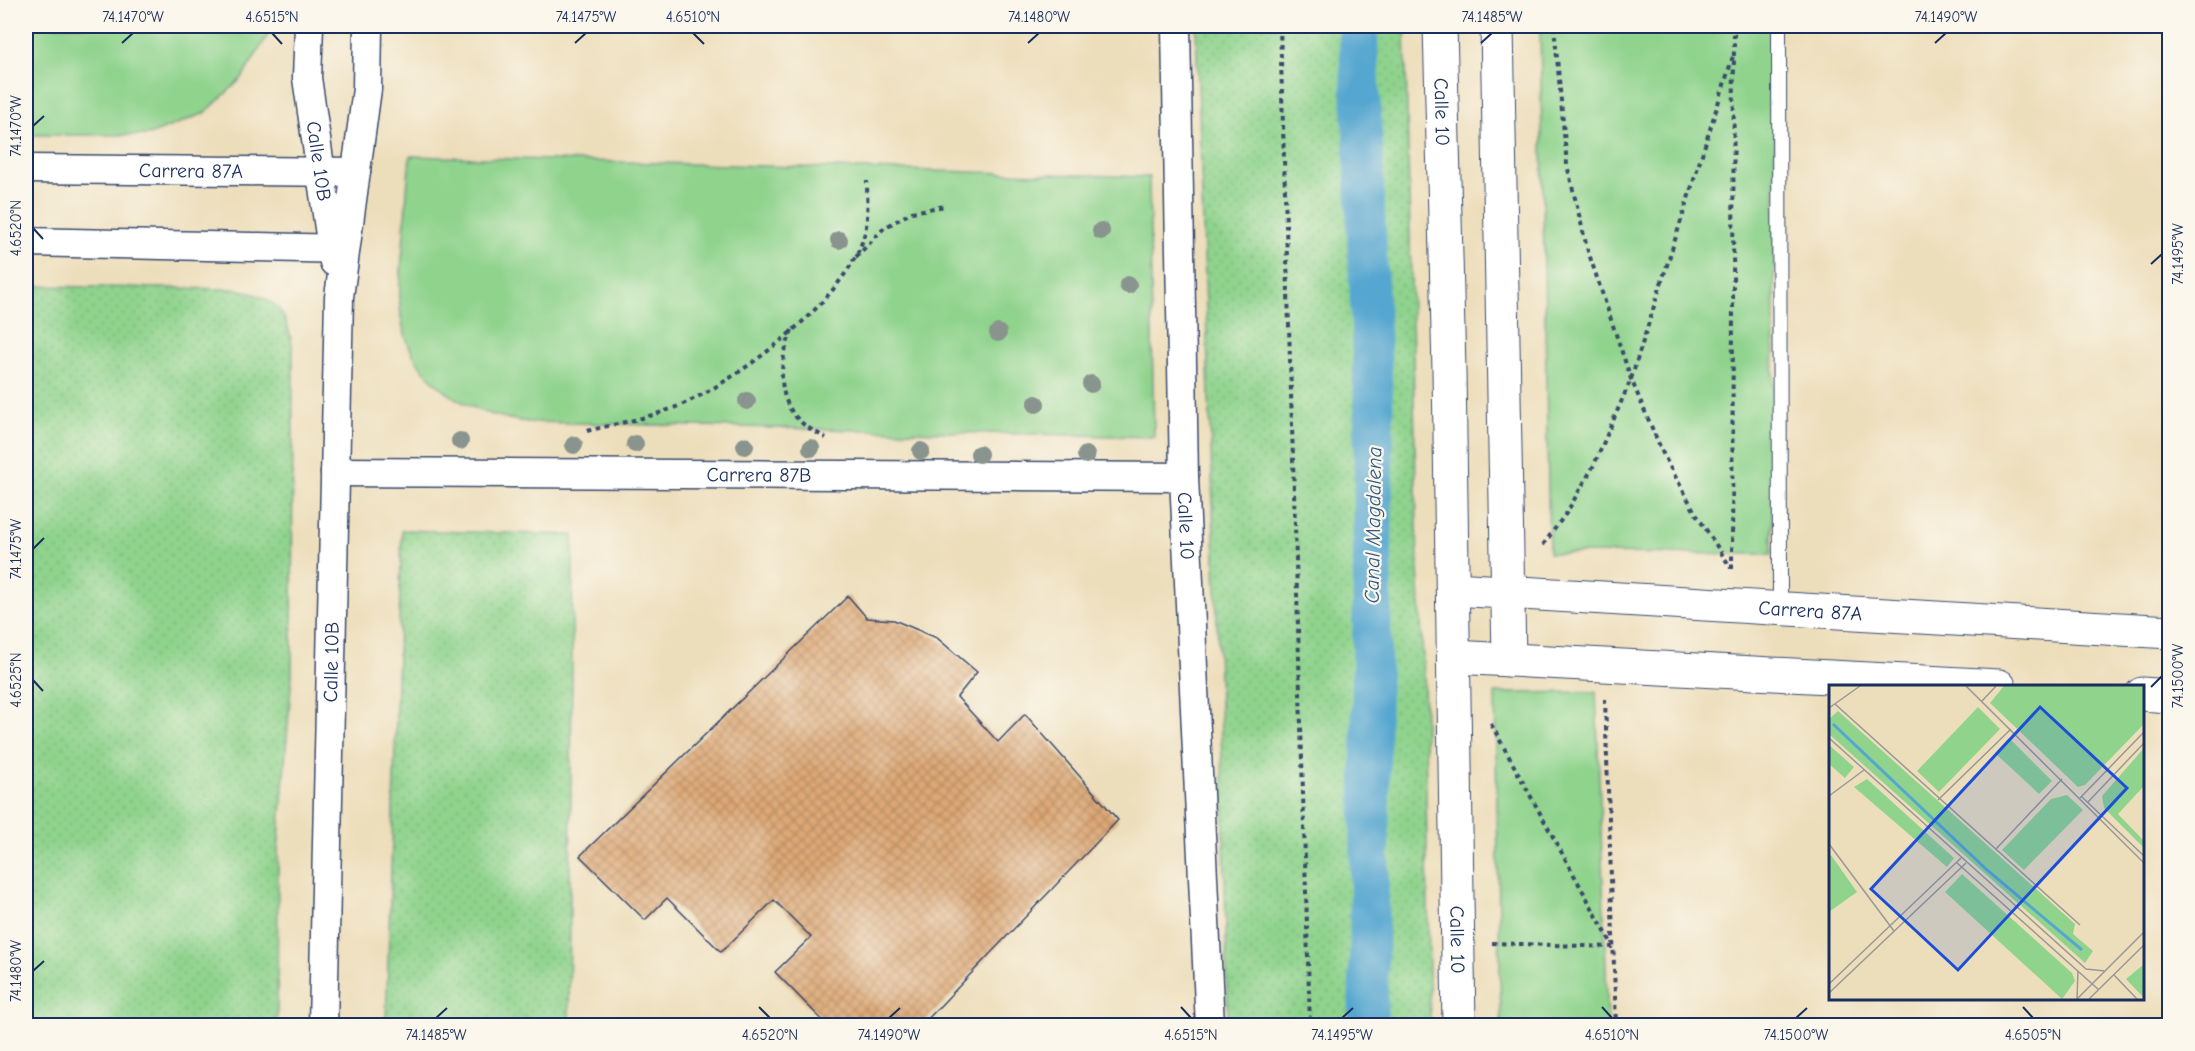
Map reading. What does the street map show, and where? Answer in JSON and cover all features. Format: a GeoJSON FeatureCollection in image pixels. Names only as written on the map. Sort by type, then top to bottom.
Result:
{"type":"FeatureCollection","features":[{"type":"Feature","properties":{"kind":"street","name":"Calle 10B"},"geometry":{"type":"LineString","coordinates":[[309,26],[307,78],[321,172],[339,249]]}},
{"type":"Feature","properties":{"kind":"street","name":"Calle 10B"},"geometry":{"type":"LineString","coordinates":[[322,1026],[339,249],[356,172],[367,88],[368,26]]}},
{"type":"Feature","properties":{"kind":"street","name":"Calle 10"},"geometry":{"type":"LineString","coordinates":[[1176,26],[1184,477],[1210,1026]]}},
{"type":"Feature","properties":{"kind":"street","name":"Calle 10"},"geometry":{"type":"LineString","coordinates":[[1440,26],[1453,589],[1459,1026]]}},
{"type":"Feature","properties":{"kind":"street"},"geometry":{"type":"LineString","coordinates":[[1497,26],[1509,660]]}},
{"type":"Feature","properties":{"kind":"street","name":"Carrera 87A"},"geometry":{"type":"LineString","coordinates":[[26,169],[356,172]]}},
{"type":"Feature","properties":{"kind":"street"},"geometry":{"type":"LineString","coordinates":[[26,242],[339,249]]}},
{"type":"Feature","properties":{"kind":"street","name":"Carrera 87B"},"geometry":{"type":"LineString","coordinates":[[335,472],[1184,477]]}},
{"type":"Feature","properties":{"kind":"street","name":"Carrera 87A"},"geometry":{"type":"LineString","coordinates":[[1453,589],[2169,632]]}},
{"type":"Feature","properties":{"kind":"street"},"geometry":{"type":"LineString","coordinates":[[1454,657],[1963,685]]}},
{"type":"Feature","properties":{"kind":"street"},"geometry":{"type":"LineString","coordinates":[[2144,694],[2169,696]]}},
{"type":"Feature","properties":{"kind":"lane"},"geometry":{"type":"LineString","coordinates":[[1779,26],[1780,609]]}},
{"type":"Feature","properties":{"kind":"path"},"geometry":{"type":"LineString","coordinates":[[1280,26],[1310,1026]]}},
{"type":"Feature","properties":{"kind":"path"},"geometry":{"type":"LineString","coordinates":[[1554,26],[1567,165],[1587,248],[1631,379],[1664,456],[1696,514],[1732,569]]}},
{"type":"Feature","properties":{"kind":"path"},"geometry":{"type":"LineString","coordinates":[[1732,606],[1734,26]]}},
{"type":"Feature","properties":{"kind":"path"},"geometry":{"type":"LineString","coordinates":[[1541,548],[1567,512],[1594,465],[1631,379],[1734,53]]}},
{"type":"Feature","properties":{"kind":"path"},"geometry":{"type":"LineString","coordinates":[[850,265],[864,236],[868,206],[867,181]]}},
{"type":"Feature","properties":{"kind":"path"},"geometry":{"type":"LineString","coordinates":[[587,431],[672,409],[705,393],[737,373],[792,329],[828,295],[865,246],[884,228],[912,212],[945,206]]}},
{"type":"Feature","properties":{"kind":"path"},"geometry":{"type":"LineString","coordinates":[[792,329],[781,366],[783,389],[790,409],[802,423],[826,438]]}},
{"type":"Feature","properties":{"kind":"path"},"geometry":{"type":"LineString","coordinates":[[1603,665],[1616,1026]]}},
{"type":"Feature","properties":{"kind":"path"},"geometry":{"type":"LineString","coordinates":[[1488,719],[1614,947]]}},
{"type":"Feature","properties":{"kind":"path"},"geometry":{"type":"LineString","coordinates":[[1458,942],[1614,947]]}},
{"type":"Feature","properties":{"kind":"green space"},"geometry":{"type":"Polygon","coordinates":[[[26,26],[270,26],[269,33],[242,78],[205,113],[149,135],[26,135],[26,26]]]}},
{"type":"Feature","properties":{"kind":"green space"},"geometry":{"type":"Polygon","coordinates":[[[1196,26],[1405,26],[1418,568],[1424,676],[1430,1025],[1228,1025],[1223,789],[1196,26]]]}},
{"type":"Feature","properties":{"kind":"green space"},"geometry":{"type":"Polygon","coordinates":[[[1540,26],[1776,26],[1772,554],[1549,553],[1540,26]]]}},
{"type":"Feature","properties":{"kind":"green space"},"geometry":{"type":"Polygon","coordinates":[[[410,156],[1149,177],[1154,437],[529,422],[485,412],[446,392],[417,360],[407,340],[401,317],[400,291],[410,156]]]}},
{"type":"Feature","properties":{"kind":"green space"},"geometry":{"type":"Polygon","coordinates":[[[26,286],[236,289],[270,302],[278,308],[287,325],[293,351],[292,674],[278,851],[277,1025],[26,1025],[26,286]]]}},
{"type":"Feature","properties":{"kind":"green space"},"geometry":{"type":"Polygon","coordinates":[[[402,530],[573,535],[569,1025],[386,1025],[402,530]]]}},
{"type":"Feature","properties":{"kind":"green space"},"geometry":{"type":"Polygon","coordinates":[[[1596,692],[1608,1025],[1501,1025],[1495,693],[1596,692]]]}},
{"type":"Feature","properties":{"kind":"building"},"geometry":{"type":"Polygon","coordinates":[[[848,596],[867,618],[894,620],[937,638],[977,672],[957,697],[998,742],[1025,714],[1118,820],[921,1026],[828,1026],[775,972],[811,937],[774,900],[721,952],[667,898],[645,920],[580,856],[848,596]]]}},
{"type":"Feature","properties":{"kind":"waterway","name":"Canal Magdalena"},"geometry":{"type":"LineString","coordinates":[[1358,26],[1374,413],[1368,1026]]}}]}
